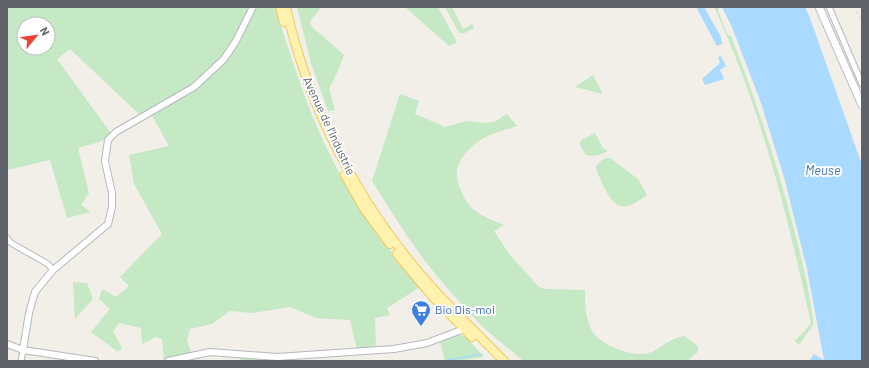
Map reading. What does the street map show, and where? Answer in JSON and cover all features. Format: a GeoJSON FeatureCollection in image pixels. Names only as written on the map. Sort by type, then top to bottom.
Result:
{"type":"FeatureCollection","features":[{"type":"Feature","properties":{"kind":"main road","name":"Avenue de l'Industrie"},"geometry":{"type":"LineString","coordinates":[[280,7],[289,40],[310,100],[326,139],[364,210],[404,264],[432,296],[504,361]]}},
{"type":"Feature","properties":{"kind":"main road","name":"Avenue de l'Industrie"},"geometry":{"type":"LineString","coordinates":[[286,7],[308,84],[337,150],[352,177],[396,245],[496,361]]}},
{"type":"Feature","properties":{"kind":"main road"},"geometry":{"type":"LineString","coordinates":[[819,7],[862,105]]}},
{"type":"Feature","properties":{"kind":"street"},"geometry":{"type":"LineString","coordinates":[[21,361],[29,313],[35,292],[53,270],[108,224],[112,207],[112,193],[105,161],[108,140],[116,132],[194,87],[224,59],[236,41],[253,7]]}},
{"type":"Feature","properties":{"kind":"street"},"geometry":{"type":"LineString","coordinates":[[829,7],[862,84]]}},
{"type":"Feature","properties":{"kind":"street"},"geometry":{"type":"LineString","coordinates":[[7,238],[11,243],[48,264],[53,270]]}},
{"type":"Feature","properties":{"kind":"street"},"geometry":{"type":"LineString","coordinates":[[168,361],[210,352],[276,357],[394,350],[428,343],[468,329]]}},
{"type":"Feature","properties":{"kind":"street"},"geometry":{"type":"LineString","coordinates":[[7,344],[23,350],[95,361]]}},
{"type":"Feature","properties":{"kind":"green space"},"geometry":{"type":"Polygon","coordinates":[[[7,7],[275,7],[308,106],[334,163],[352,196],[373,227],[420,287],[387,308],[390,315],[375,318],[376,347],[357,349],[350,320],[316,318],[290,307],[252,313],[230,311],[212,324],[190,329],[187,341],[192,355],[164,361],[162,339],[156,337],[142,344],[141,328],[119,323],[113,331],[122,348],[118,352],[91,332],[110,309],[99,299],[102,289],[116,297],[129,286],[120,277],[162,234],[134,184],[129,155],[169,146],[150,112],[141,116],[70,49],[57,59],[113,136],[78,148],[89,193],[81,205],[91,212],[67,218],[50,160],[7,170],[7,7]]]}},
{"type":"Feature","properties":{"kind":"green space"},"geometry":{"type":"Polygon","coordinates":[[[297,7],[322,7],[310,21],[311,26],[344,55],[329,89],[335,110],[328,111],[311,63],[297,7]]]}},
{"type":"Feature","properties":{"kind":"green space"},"geometry":{"type":"Polygon","coordinates":[[[405,7],[438,7],[457,42],[449,46],[405,7]]]}},
{"type":"Feature","properties":{"kind":"green space"},"geometry":{"type":"Polygon","coordinates":[[[445,7],[452,7],[463,29],[472,24],[474,28],[465,33],[459,33],[445,7]]]}},
{"type":"Feature","properties":{"kind":"green space"},"geometry":{"type":"Polygon","coordinates":[[[714,7],[719,8],[718,11],[728,35],[731,36],[765,129],[802,260],[813,325],[799,345],[795,341],[811,324],[783,203],[772,163],[746,84],[714,7]]]}},
{"type":"Feature","properties":{"kind":"green space"},"geometry":{"type":"Polygon","coordinates":[[[593,75],[603,94],[575,87],[593,75]]]}},
{"type":"Feature","properties":{"kind":"green space"},"geometry":{"type":"Polygon","coordinates":[[[400,94],[419,101],[415,114],[445,127],[467,121],[484,123],[494,122],[507,114],[517,126],[482,139],[466,153],[457,169],[458,181],[462,193],[472,208],[483,216],[504,225],[494,231],[509,254],[539,287],[546,289],[585,290],[585,304],[588,322],[599,339],[615,348],[642,354],[654,351],[675,338],[685,336],[698,347],[698,352],[687,361],[523,361],[496,339],[472,316],[424,260],[372,181],[400,94]]]}},
{"type":"Feature","properties":{"kind":"green space"},"geometry":{"type":"Polygon","coordinates":[[[595,133],[603,148],[608,151],[592,156],[586,155],[580,145],[581,140],[595,133]]]}},
{"type":"Feature","properties":{"kind":"green space"},"geometry":{"type":"Polygon","coordinates":[[[610,158],[638,179],[647,195],[628,206],[622,206],[612,200],[602,183],[596,166],[603,159],[610,158]]]}},
{"type":"Feature","properties":{"kind":"green space"},"geometry":{"type":"Polygon","coordinates":[[[73,282],[87,283],[93,299],[75,319],[73,282]]]}},
{"type":"Feature","properties":{"kind":"green space"},"geometry":{"type":"Polygon","coordinates":[[[460,335],[466,337],[484,357],[458,361],[445,361],[440,342],[451,336],[460,335]]]}},
{"type":"Feature","properties":{"kind":"green space"},"geometry":{"type":"Polygon","coordinates":[[[236,354],[258,356],[262,361],[242,361],[236,354]]]}},
{"type":"Feature","properties":{"kind":"water"},"geometry":{"type":"Polygon","coordinates":[[[696,7],[704,7],[721,37],[722,44],[717,46],[696,7]]]}},
{"type":"Feature","properties":{"kind":"water","name":"Meuse"},"geometry":{"type":"Polygon","coordinates":[[[722,7],[805,7],[810,18],[862,165],[862,361],[810,360],[814,354],[824,360],[807,269],[784,177],[761,103],[732,27],[722,7]]]}},
{"type":"Feature","properties":{"kind":"water"},"geometry":{"type":"Polygon","coordinates":[[[721,56],[726,66],[720,70],[724,79],[705,85],[702,79],[720,63],[718,57],[721,56]]]}},
{"type":"Feature","properties":{"kind":"waterway"},"geometry":{"type":"LineString","coordinates":[[448,360],[482,354]]}},
{"type":"Feature","properties":{"kind":"railway"},"geometry":{"type":"LineString","coordinates":[[853,7],[862,21]]}},
{"type":"Feature","properties":{"kind":"place","name":"Bio Dis-moi"},"geometry":{"type":"Point","coordinates":[421,327]}}]}
